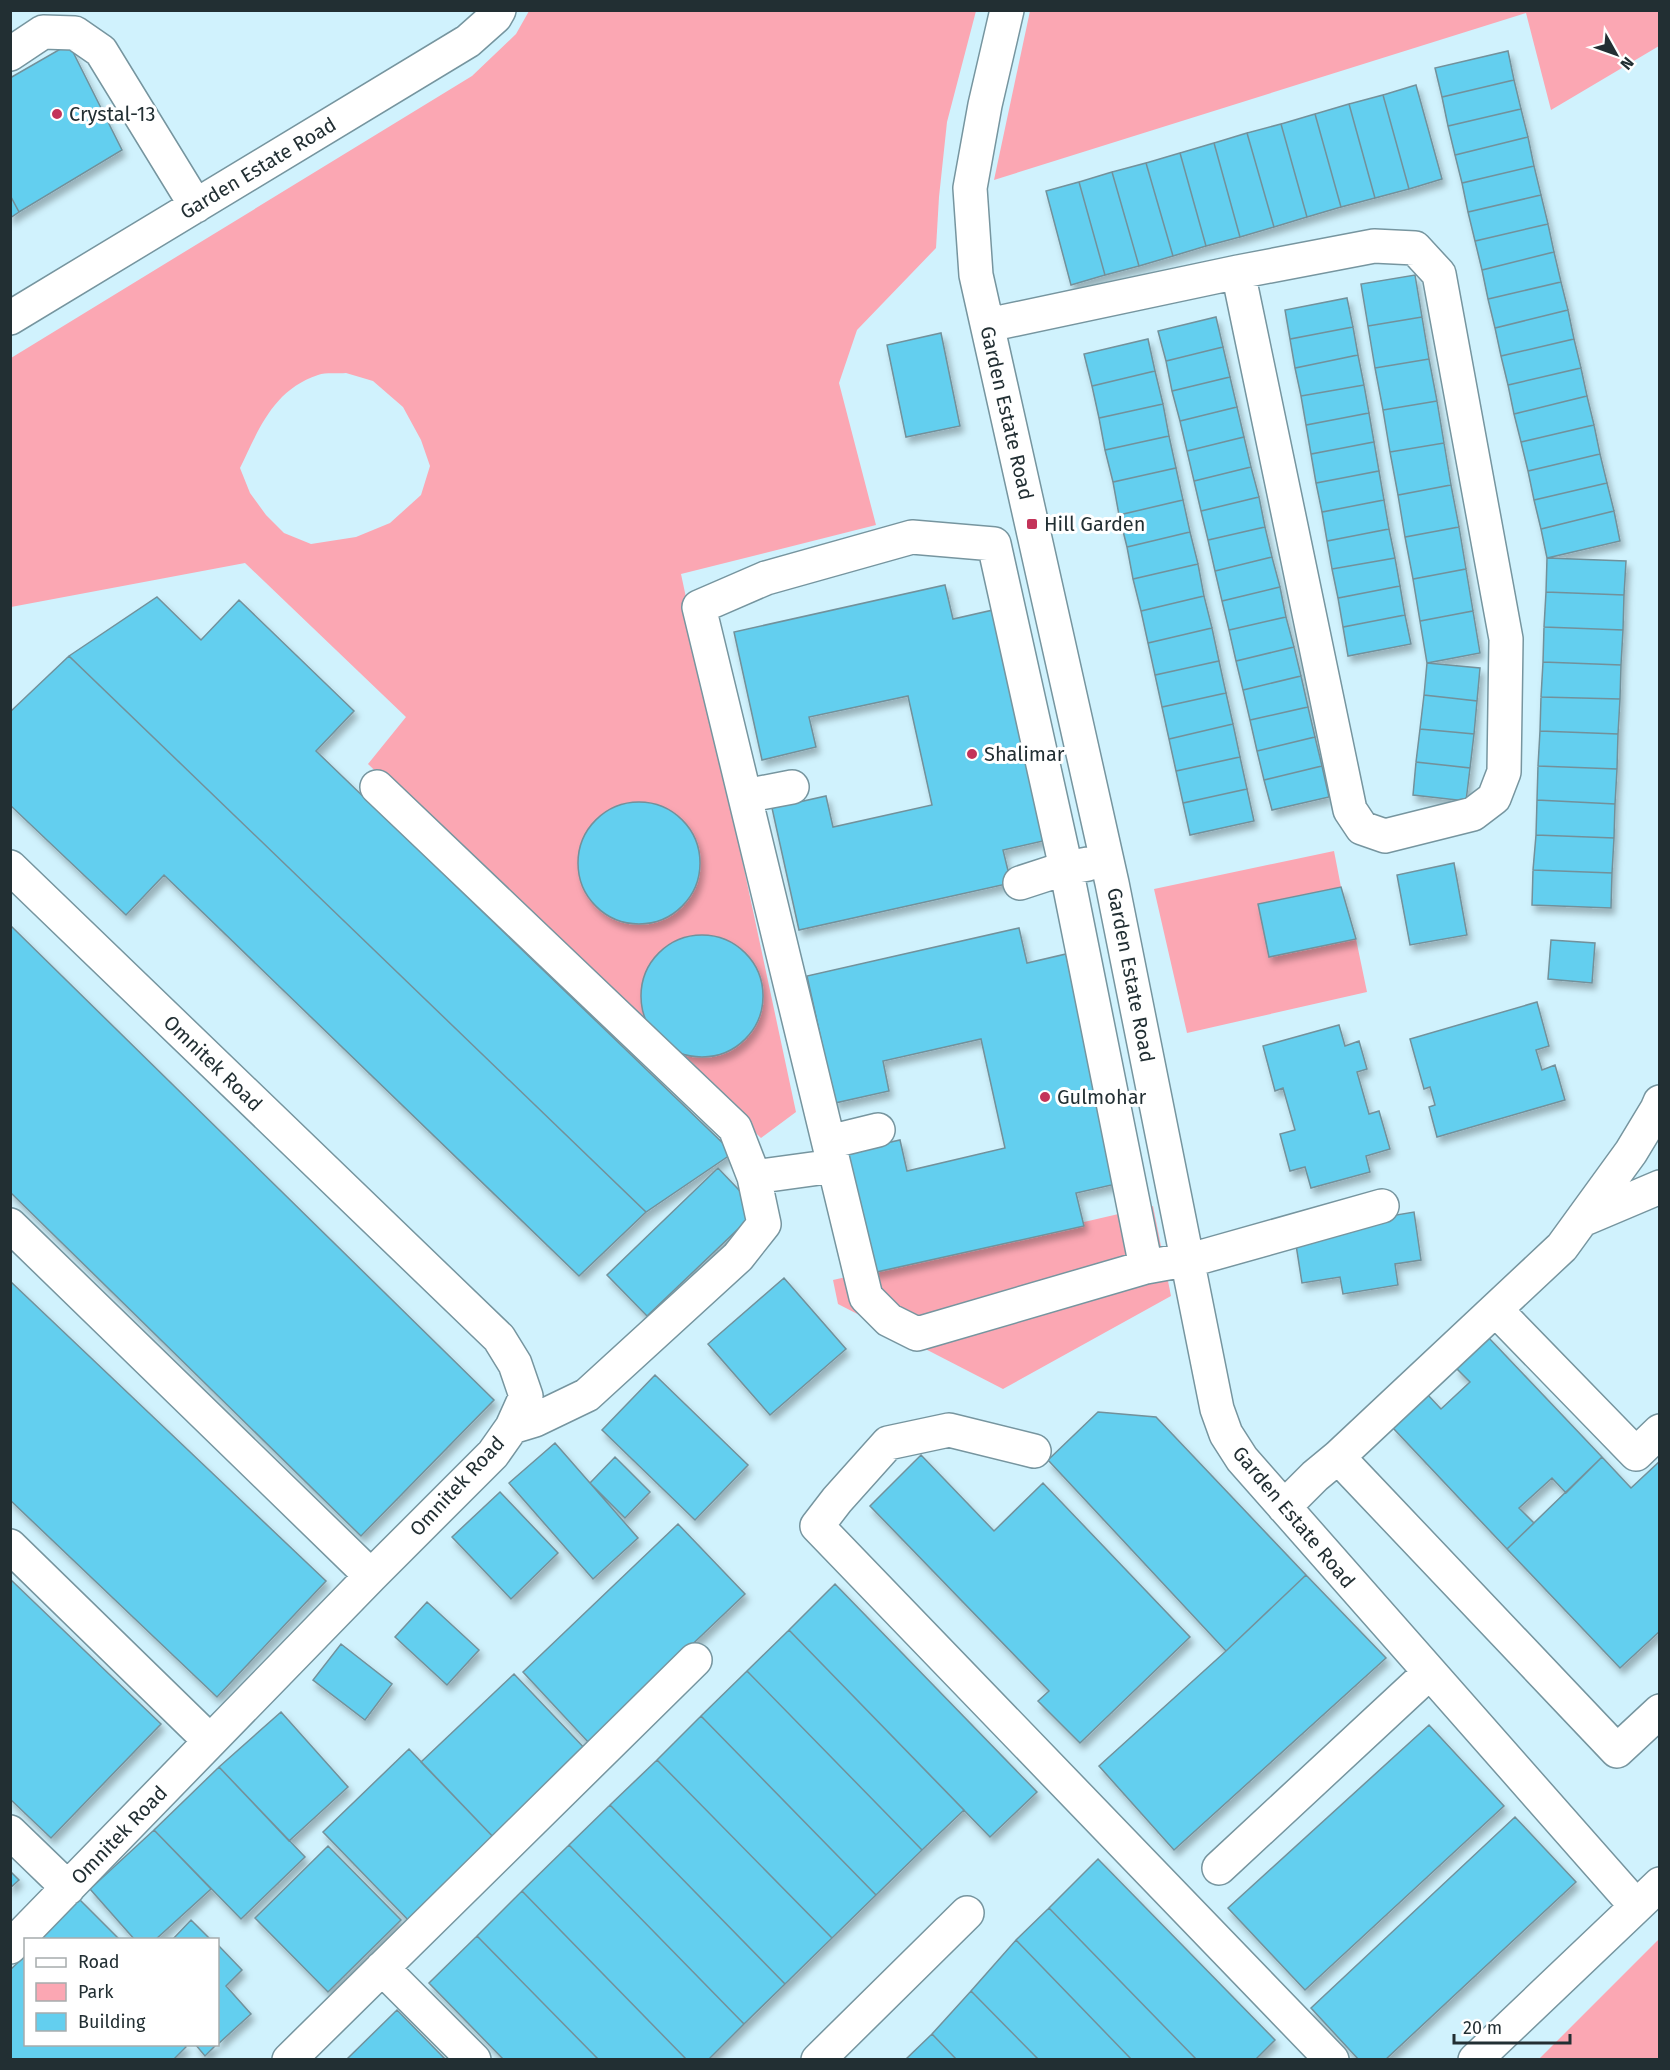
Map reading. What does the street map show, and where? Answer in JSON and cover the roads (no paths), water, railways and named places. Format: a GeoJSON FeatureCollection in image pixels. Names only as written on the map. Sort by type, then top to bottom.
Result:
{"type":"FeatureCollection","features":[{"type":"Feature","properties":{"kind":"street","name":"Garden Estate Road"},"geometry":{"type":"LineString","coordinates":[[10,318],[468,41],[495,17],[499,10]]}},
{"type":"Feature","properties":{"kind":"street","name":"Garden Estate Road"},"geometry":{"type":"LineString","coordinates":[[1007,10],[985,105],[970,188],[976,275],[1107,861],[1217,1409],[1226,1434],[1242,1459],[1636,1906]]}},
{"type":"Feature","properties":{"kind":"street"},"geometry":{"type":"LineString","coordinates":[[10,54],[43,32],[75,33],[101,51],[196,206]]}},
{"type":"Feature","properties":{"kind":"street"},"geometry":{"type":"LineString","coordinates":[[988,325],[1238,272],[1374,246],[1415,248],[1439,274],[1506,639],[1504,772],[1494,798],[1473,814],[1385,836],[1362,828],[1350,810],[1238,272]]}},
{"type":"Feature","properties":{"kind":"street"},"geometry":{"type":"LineString","coordinates":[[1146,1267],[1066,868],[994,544],[912,537],[766,578],[699,607],[866,1297],[890,1320],[917,1334],[1146,1267],[1187,1260],[1382,1206]]}},
{"type":"Feature","properties":{"kind":"street"},"geometry":{"type":"LineString","coordinates":[[377,787],[735,1128],[754,1177],[764,1224],[738,1257],[587,1395],[535,1420],[512,1427]]}},
{"type":"Feature","properties":{"kind":"street"},"geometry":{"type":"LineString","coordinates":[[745,796],[792,787]]}},
{"type":"Feature","properties":{"kind":"street"},"geometry":{"type":"LineString","coordinates":[[1020,883],[1066,868],[1107,861]]}},
{"type":"Feature","properties":{"kind":"street","name":"Omnitek Road"},"geometry":{"type":"LineString","coordinates":[[10,867],[499,1338],[515,1364],[526,1396],[512,1427],[493,1454],[370,1576],[10,1947]]}},
{"type":"Feature","properties":{"kind":"street"},"geometry":{"type":"LineString","coordinates":[[1284,1507],[1562,1247],[1631,1152],[1659,1101]]}},
{"type":"Feature","properties":{"kind":"street"},"geometry":{"type":"LineString","coordinates":[[754,1177],[832,1154],[878,1130]]}},
{"type":"Feature","properties":{"kind":"street"},"geometry":{"type":"LineString","coordinates":[[1582,1220],[1659,1187]]}},
{"type":"Feature","properties":{"kind":"street"},"geometry":{"type":"LineString","coordinates":[[10,1225],[370,1576]]}},
{"type":"Feature","properties":{"kind":"street"},"geometry":{"type":"LineString","coordinates":[[1496,1310],[1635,1454],[1659,1431]]}},
{"type":"Feature","properties":{"kind":"street"},"geometry":{"type":"LineString","coordinates":[[1034,1451],[949,1430],[888,1443],[817,1526],[1332,2060]]}},
{"type":"Feature","properties":{"kind":"street"},"geometry":{"type":"LineString","coordinates":[[1338,1457],[1617,1751],[1659,1711]]}},
{"type":"Feature","properties":{"kind":"street"},"geometry":{"type":"LineString","coordinates":[[10,1546],[210,1741]]}},
{"type":"Feature","properties":{"kind":"street"},"geometry":{"type":"LineString","coordinates":[[289,2060],[695,1660]]}},
{"type":"Feature","properties":{"kind":"street"},"geometry":{"type":"LineString","coordinates":[[1219,1868],[1429,1672]]}},
{"type":"Feature","properties":{"kind":"street"},"geometry":{"type":"LineString","coordinates":[[10,1832],[68,1888]]}},
{"type":"Feature","properties":{"kind":"street"},"geometry":{"type":"LineString","coordinates":[[1475,2060],[1659,1884]]}},
{"type":"Feature","properties":{"kind":"street"},"geometry":{"type":"LineString","coordinates":[[818,2060],[967,1913]]}},
{"type":"Feature","properties":{"kind":"street"},"geometry":{"type":"LineString","coordinates":[[382,1968],[474,2060]]}},
{"type":"Feature","properties":{"kind":"place","name":"Crystal-13"},"geometry":{"type":"Point","coordinates":[57,114]}},
{"type":"Feature","properties":{"kind":"place","name":"Hill Garden"},"geometry":{"type":"Point","coordinates":[1032,524]}},
{"type":"Feature","properties":{"kind":"place","name":"Shalimar"},"geometry":{"type":"Point","coordinates":[972,754]}},
{"type":"Feature","properties":{"kind":"place","name":"Gulmohar"},"geometry":{"type":"Point","coordinates":[1045,1097]}}]}
